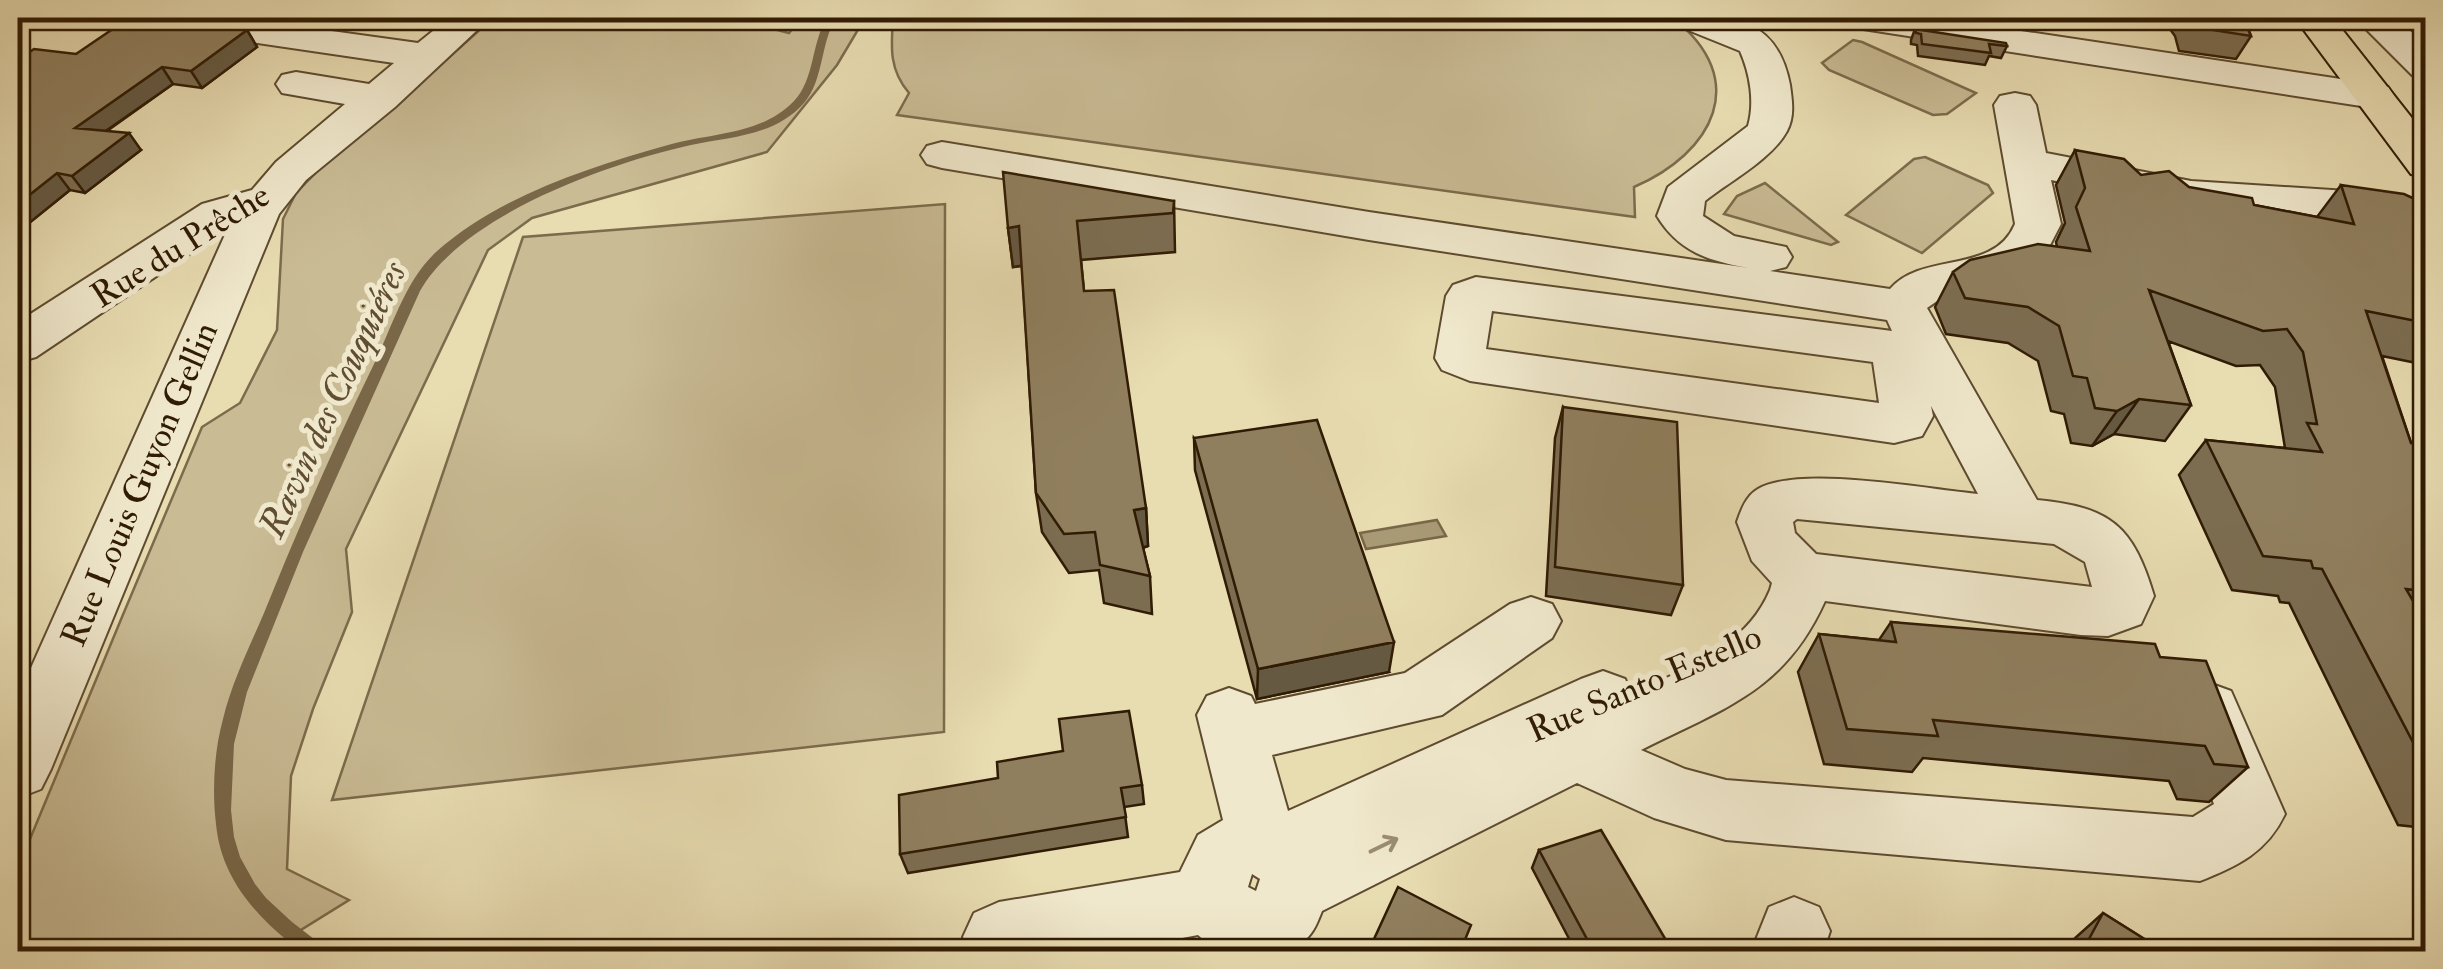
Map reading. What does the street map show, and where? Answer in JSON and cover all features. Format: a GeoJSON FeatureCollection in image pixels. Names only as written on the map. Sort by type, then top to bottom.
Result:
{"type":"FeatureCollection","features":[{"type":"Feature","properties":{"kind":"main road"},"geometry":{"type":"LineString","coordinates":[[2314,18],[2426,165]]}},
{"type":"Feature","properties":{"kind":"street"},"geometry":{"type":"LineString","coordinates":[[394,18],[467,22]]}},
{"type":"Feature","properties":{"kind":"street"},"geometry":{"type":"LineString","coordinates":[[1691,18],[1743,34],[1766,57],[1773,119],[1765,133],[1684,196],[1680,216],[1685,226],[1711,244],[1858,278],[1910,336],[2019,519]]}},
{"type":"Feature","properties":{"kind":"street"},"geometry":{"type":"LineString","coordinates":[[1862,18],[2374,96]]}},
{"type":"Feature","properties":{"kind":"street"},"geometry":{"type":"LineString","coordinates":[[2374,18],[2426,66]]}},
{"type":"Feature","properties":{"kind":"street"},"geometry":{"type":"LineString","coordinates":[[190,22],[429,56]]}},
{"type":"Feature","properties":{"kind":"street","name":"Rue du Prêche"},"geometry":{"type":"LineString","coordinates":[[18,345],[218,214],[265,200],[302,161],[467,22]]}},
{"type":"Feature","properties":{"kind":"street"},"geometry":{"type":"LineString","coordinates":[[296,84],[381,98]]}},
{"type":"Feature","properties":{"kind":"street"},"geometry":{"type":"LineString","coordinates":[[1910,336],[1476,293],[1470,296],[1460,358],[1470,364],[1903,423],[1907,416],[1913,292],[1928,283],[1989,268],[2036,232],[2015,105]]}},
{"type":"Feature","properties":{"kind":"street"},"geometry":{"type":"LineString","coordinates":[[942,156],[1368,226],[1910,336]]}},
{"type":"Feature","properties":{"kind":"street"},"geometry":{"type":"LineString","coordinates":[[2026,162],[2191,194],[2378,207],[2417,227],[2426,240]]}},
{"type":"Feature","properties":{"kind":"street","name":"Rue Louis Guyon Gellin"},"geometry":{"type":"LineString","coordinates":[[18,770],[228,276],[265,200]]}},
{"type":"Feature","properties":{"kind":"street"},"geometry":{"type":"LineString","coordinates":[[1796,498],[2054,522],[2105,546],[2119,566],[2124,596],[2120,606],[2108,612],[1792,600],[1789,567],[1769,544],[1766,516],[1784,500],[1796,498]]}},
{"type":"Feature","properties":{"kind":"street","name":"Rue Santo Estello"},"geometry":{"type":"LineString","coordinates":[[999,937],[1262,893],[1576,752],[1732,676],[1752,662],[1792,600]]}},
{"type":"Feature","properties":{"kind":"street","name":"Rue Santo Estello"},"geometry":{"type":"LineString","coordinates":[[1262,893],[1792,600]]}},
{"type":"Feature","properties":{"kind":"street"},"geometry":{"type":"LineString","coordinates":[[1262,893],[1232,725],[1420,696],[1531,622]]}},
{"type":"Feature","properties":{"kind":"street"},"geometry":{"type":"LineString","coordinates":[[1576,752],[1677,798],[1726,810],[2200,849],[2248,820],[2251,814],[2205,701]]}},
{"type":"Feature","properties":{"kind":"shaded area"},"geometry":{"type":"Polygon","coordinates":[[[493,18],[731,18],[789,33],[793,28],[752,18],[865,18],[837,65],[767,152],[532,218],[488,250],[346,549],[352,612],[291,776],[287,869],[349,900],[267,951],[18,952],[18,868],[122,617],[202,427],[240,403],[277,330],[283,219],[296,193],[334,154],[493,18]]]}},
{"type":"Feature","properties":{"kind":"shaded area"},"geometry":{"type":"Polygon","coordinates":[[[893,18],[1673,18],[1697,42],[1711,66],[1716,90],[1713,113],[1702,135],[1662,173],[1634,187],[1635,217],[897,115],[909,93],[895,67],[893,18]]]}},
{"type":"Feature","properties":{"kind":"shaded area"},"geometry":{"type":"Polygon","coordinates":[[[1853,40],[1976,93],[1947,114],[1933,115],[1829,70],[1822,63],[1853,40]]]}},
{"type":"Feature","properties":{"kind":"shaded area"},"geometry":{"type":"Polygon","coordinates":[[[1925,157],[1988,185],[1993,193],[1922,253],[1846,215],[1914,159],[1925,157]]]}},
{"type":"Feature","properties":{"kind":"shaded area"},"geometry":{"type":"Polygon","coordinates":[[[1765,183],[1838,242],[1831,245],[1724,214],[1737,196],[1765,183]]]}},
{"type":"Feature","properties":{"kind":"shaded area"},"geometry":{"type":"Polygon","coordinates":[[[945,204],[944,732],[332,800],[523,237],[945,204]]]}},
{"type":"Feature","properties":{"kind":"shaded area"},"geometry":{"type":"Polygon","coordinates":[[[1437,520],[1446,536],[1366,549],[1360,533],[1437,520]]]}},
{"type":"Feature","properties":{"kind":"building"},"geometry":{"type":"Polygon","coordinates":[[[129,18],[166,18],[247,30],[191,71],[162,67],[75,128],[129,133],[72,176],[57,173],[18,204],[18,60],[34,49],[76,54],[129,18]]]}},
{"type":"Feature","properties":{"kind":"building"},"geometry":{"type":"Polygon","coordinates":[[[2190,18],[2243,18],[2251,36],[2193,27],[2190,18]]]}},
{"type":"Feature","properties":{"kind":"building"},"geometry":{"type":"Polygon","coordinates":[[[1915,29],[2007,46],[1989,44],[1991,53],[1922,44],[1921,34],[1915,29]]]}},
{"type":"Feature","properties":{"kind":"building"},"geometry":{"type":"Polygon","coordinates":[[[2075,150],[2124,159],[2141,175],[2169,171],[2189,187],[2252,198],[2254,205],[2354,224],[2341,185],[2404,194],[2417,200],[2426,220],[2426,323],[2366,311],[2411,443],[2426,444],[2426,591],[2406,589],[2426,623],[2426,767],[2322,569],[2313,568],[2311,561],[2263,556],[2206,440],[2322,452],[2307,423],[2317,424],[2303,352],[2287,329],[2263,331],[2149,290],[2191,405],[2139,399],[2117,411],[2095,408],[2087,378],[2073,376],[2059,326],[2028,307],[1965,298],[1953,272],[1970,260],[2038,244],[2090,251],[2076,207],[2085,188],[2075,150]]]}},
{"type":"Feature","properties":{"kind":"building"},"geometry":{"type":"Polygon","coordinates":[[[1003,172],[1174,201],[1173,213],[1077,221],[1084,291],[1114,290],[1146,508],[1134,510],[1150,576],[1100,565],[1095,532],[1064,534],[1036,493],[1019,226],[1008,228],[1003,172]]]}},
{"type":"Feature","properties":{"kind":"building"},"geometry":{"type":"Polygon","coordinates":[[[1563,407],[1677,422],[1683,585],[1555,567],[1563,407]]]}},
{"type":"Feature","properties":{"kind":"building"},"geometry":{"type":"Polygon","coordinates":[[[1317,420],[1394,642],[1258,669],[1194,438],[1317,420]]]}},
{"type":"Feature","properties":{"kind":"building"},"geometry":{"type":"Polygon","coordinates":[[[1891,622],[2155,644],[2160,657],[2206,661],[2248,767],[2214,764],[2205,746],[1933,720],[1938,736],[1847,729],[1819,634],[1896,642],[1891,622]]]}},
{"type":"Feature","properties":{"kind":"building"},"geometry":{"type":"Polygon","coordinates":[[[1129,711],[1142,785],[1121,788],[1126,817],[900,854],[899,795],[998,778],[997,762],[1063,751],[1059,719],[1129,711]]]}},
{"type":"Feature","properties":{"kind":"building"},"geometry":{"type":"Polygon","coordinates":[[[1601,830],[1673,952],[1594,952],[1539,850],[1601,830]]]}},
{"type":"Feature","properties":{"kind":"building"},"geometry":{"type":"Polygon","coordinates":[[[1398,887],[1471,925],[1460,952],[1368,952],[1398,887]]]}},
{"type":"Feature","properties":{"kind":"building"},"geometry":{"type":"Polygon","coordinates":[[[2103,913],[2165,952],[2082,952],[2103,913]]]}},
{"type":"Feature","properties":{"kind":"waterway","name":"Ravin des Couquiéres"},"geometry":{"type":"LineString","coordinates":[[317,952],[260,904],[232,857],[223,810],[226,744],[239,692],[296,552],[414,291],[429,267],[462,237],[549,189],[675,146],[757,129],[787,113],[806,92],[821,38],[831,18]]}}]}
